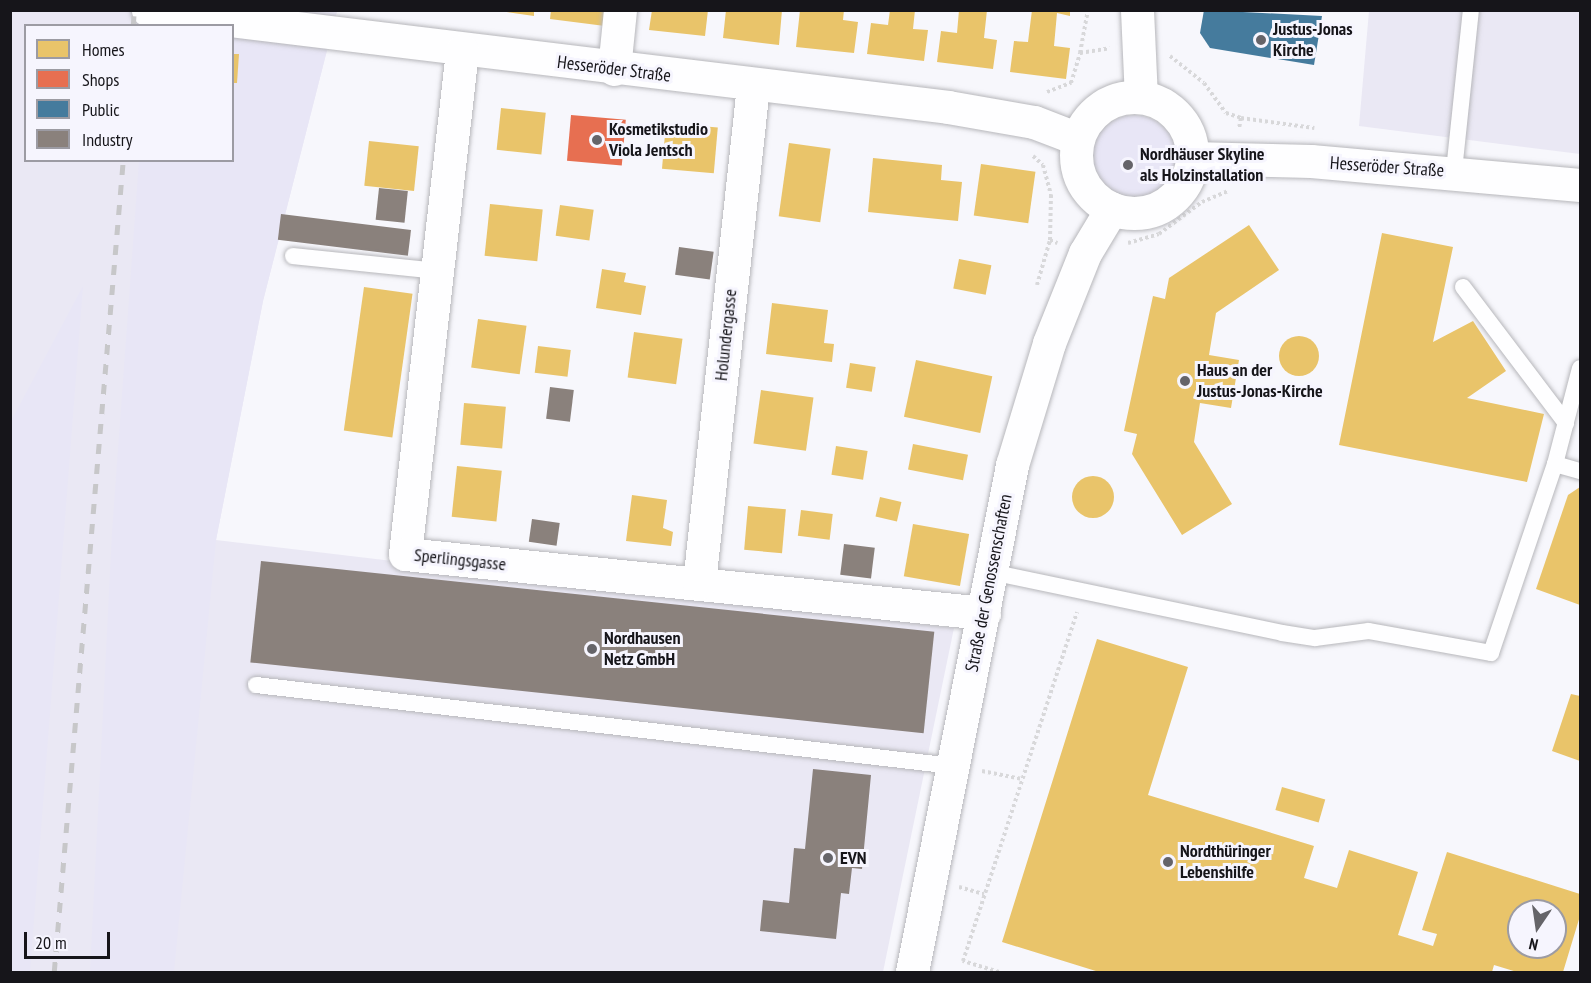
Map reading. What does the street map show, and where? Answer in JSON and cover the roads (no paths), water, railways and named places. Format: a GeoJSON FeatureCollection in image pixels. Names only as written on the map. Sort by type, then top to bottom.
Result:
{"type":"FeatureCollection","features":[{"type":"Feature","properties":{"kind":"street","name":"Hesseröder Straße"},"geometry":{"type":"LineString","coordinates":[[148,10],[1034,122],[1078,139]]}},
{"type":"Feature","properties":{"kind":"street"},"geometry":{"type":"LineString","coordinates":[[614,69],[620,10]]}},
{"type":"Feature","properties":{"kind":"street"},"geometry":{"type":"LineString","coordinates":[[1137,10],[1141,97]]}},
{"type":"Feature","properties":{"kind":"street","name":"Sperlingsgasse"},"geometry":{"type":"LineString","coordinates":[[462,51],[405,554],[984,614]]}},
{"type":"Feature","properties":{"kind":"street","name":"Holundergasse"},"geometry":{"type":"LineString","coordinates":[[699,583],[753,86]]}},
{"type":"Feature","properties":{"kind":"street"},"geometry":{"type":"LineString","coordinates":[[1141,97],[1161,104],[1178,118],[1192,158],[1179,191],[1160,207],[1133,213],[1112,208],[1083,183],[1078,139],[1092,114],[1110,102],[1141,97]]}},
{"type":"Feature","properties":{"kind":"street","name":"Hesseröder Straße"},"geometry":{"type":"LineString","coordinates":[[1192,158],[1454,171],[1581,185]]}},
{"type":"Feature","properties":{"kind":"street","name":"Straße der Genossenschaften"},"geometry":{"type":"LineString","coordinates":[[912,972],[984,614],[1011,465],[1085,253],[1112,208]]}},
{"type":"Feature","properties":{"kind":"lane"},"geometry":{"type":"LineString","coordinates":[[1454,171],[1471,10]]}},
{"type":"Feature","properties":{"kind":"lane"},"geometry":{"type":"LineString","coordinates":[[292,256],[437,272]]}},
{"type":"Feature","properties":{"kind":"lane"},"geometry":{"type":"LineString","coordinates":[[1463,287],[1566,423]]}},
{"type":"Feature","properties":{"kind":"lane"},"geometry":{"type":"LineString","coordinates":[[991,572],[1282,633],[1315,638],[1369,630],[1491,653],[1555,464],[1581,368]]}},
{"type":"Feature","properties":{"kind":"lane"},"geometry":{"type":"LineString","coordinates":[[1555,464],[1581,471]]}},
{"type":"Feature","properties":{"kind":"lane"},"geometry":{"type":"LineString","coordinates":[[255,685],[953,766]]}},
{"type":"Feature","properties":{"kind":"railway"},"geometry":{"type":"LineString","coordinates":[[133,24],[134,10]]}},
{"type":"Feature","properties":{"kind":"railway"},"geometry":{"type":"LineString","coordinates":[[54,972],[123,162]]}},
{"type":"Feature","properties":{"kind":"place","name":"Justus-Jonas Kirche"},"geometry":{"type":"Point","coordinates":[1261,40]}},
{"type":"Feature","properties":{"kind":"place","name":"Kosmetikstudio Viola Jentsch"},"geometry":{"type":"Point","coordinates":[597,140]}},
{"type":"Feature","properties":{"kind":"place","name":"Nordhäuser Skyline als Holzinstallation"},"geometry":{"type":"Point","coordinates":[1128,165]}},
{"type":"Feature","properties":{"kind":"place","name":"Haus an der Justus-Jonas-Kirche"},"geometry":{"type":"Point","coordinates":[1185,381]}},
{"type":"Feature","properties":{"kind":"place","name":"Nordhausen Netz GmbH"},"geometry":{"type":"Point","coordinates":[592,649]}},
{"type":"Feature","properties":{"kind":"place","name":"EVN"},"geometry":{"type":"Point","coordinates":[828,858]}},
{"type":"Feature","properties":{"kind":"place","name":"Nordthüringer Lebenshilfe"},"geometry":{"type":"Point","coordinates":[1168,862]}}]}
